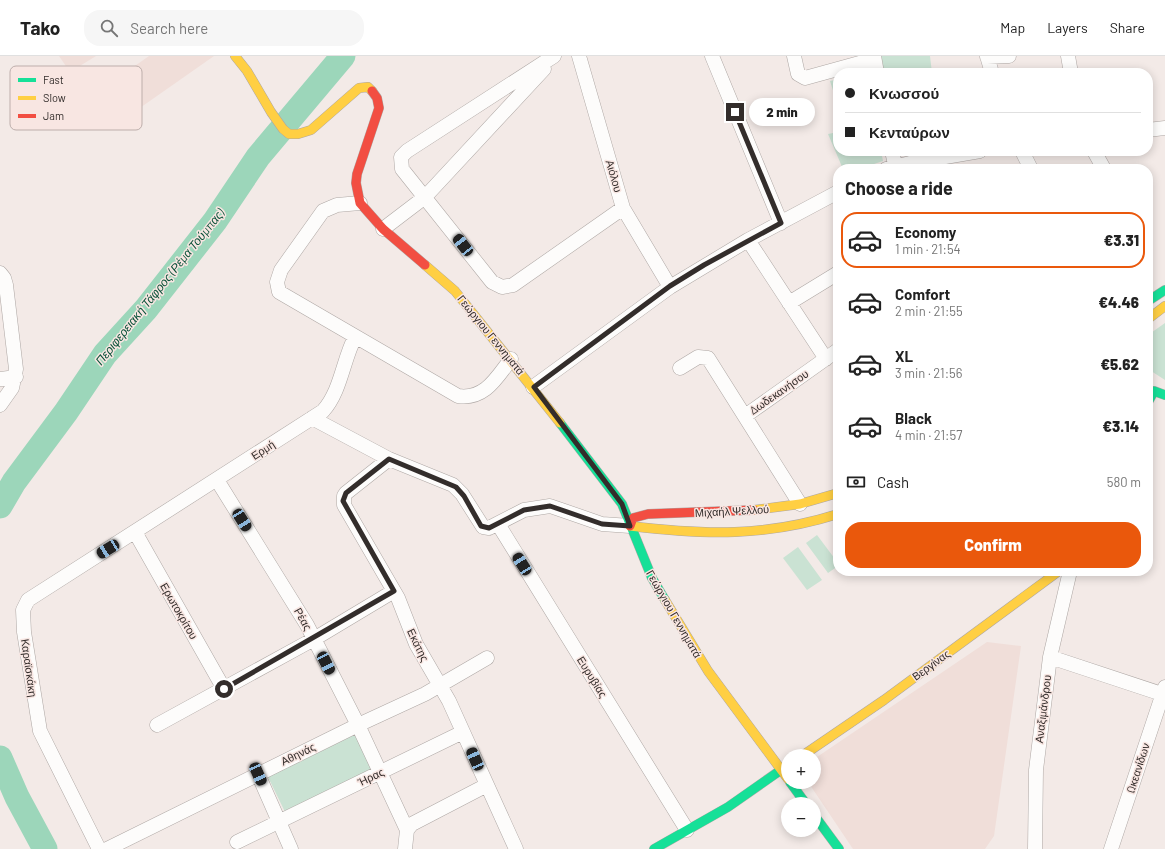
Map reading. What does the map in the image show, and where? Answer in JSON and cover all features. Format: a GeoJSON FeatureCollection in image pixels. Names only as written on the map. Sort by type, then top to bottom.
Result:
{"type":"FeatureCollection","features":[{"type":"Feature","properties":{"kind":"street"},"geometry":{"type":"LineString","coordinates":[[235,56],[247,71],[271,112],[283,129],[289,134],[298,134],[311,130],[362,87],[368,87],[376,95],[379,102],[378,113],[356,183],[360,203],[337,205],[323,211],[281,270],[277,282],[279,292],[454,394],[464,396],[475,395],[486,390],[511,359]]}},
{"type":"Feature","properties":{"kind":"street"},"geometry":{"type":"LineString","coordinates":[[554,56],[499,90],[404,154],[400,161],[402,169],[492,282],[502,287],[513,285],[623,208]]}},
{"type":"Feature","properties":{"kind":"street"},"geometry":{"type":"LineString","coordinates":[[383,229],[425,196],[456,165],[531,81],[557,56]]}},
{"type":"Feature","properties":{"kind":"street","name":"Αιόλου"},"geometry":{"type":"LineString","coordinates":[[580,56],[623,208],[670,286]]}},
{"type":"Feature","properties":{"kind":"street"},"geometry":{"type":"LineString","coordinates":[[712,56],[781,223]]}},
{"type":"Feature","properties":{"kind":"street"},"geometry":{"type":"LineString","coordinates":[[794,56],[798,74],[805,78],[833,72]]}},
{"type":"Feature","properties":{"kind":"street"},"geometry":{"type":"LineString","coordinates":[[991,68],[987,56],[1009,56]]}},
{"type":"Feature","properties":{"kind":"street"},"geometry":{"type":"LineString","coordinates":[[1068,56],[1070,68]]}},
{"type":"Feature","properties":{"kind":"street"},"geometry":{"type":"LineString","coordinates":[[852,68],[875,63]]}},
{"type":"Feature","properties":{"kind":"street"},"geometry":{"type":"LineString","coordinates":[[1153,129],[1165,128]]}},
{"type":"Feature","properties":{"kind":"street"},"geometry":{"type":"LineString","coordinates":[[913,164],[954,156]]}},
{"type":"Feature","properties":{"kind":"street"},"geometry":{"type":"LineString","coordinates":[[534,387],[670,286],[748,240],[833,195]]}},
{"type":"Feature","properties":{"kind":"street","name":"Γεώργιου Γεννηματά"},"geometry":{"type":"LineString","coordinates":[[360,203],[383,229],[455,291],[534,387],[622,504],[652,578],[708,671],[781,763]]}},
{"type":"Feature","properties":{"kind":"street"},"geometry":{"type":"LineString","coordinates":[[748,240],[826,359]]}},
{"type":"Feature","properties":{"kind":"street"},"geometry":{"type":"LineString","coordinates":[[0,273],[6,284],[16,360],[16,377],[12,388],[0,405]]}},
{"type":"Feature","properties":{"kind":"street"},"geometry":{"type":"LineString","coordinates":[[789,303],[833,276]]}},
{"type":"Feature","properties":{"kind":"street"},"geometry":{"type":"LineString","coordinates":[[1153,298],[1165,290]]}},
{"type":"Feature","properties":{"kind":"street"},"geometry":{"type":"LineString","coordinates":[[1153,315],[1165,306]]}},
{"type":"Feature","properties":{"kind":"street","name":"Ερμή"},"geometry":{"type":"LineString","coordinates":[[135,532],[323,411],[332,398],[346,355],[355,337]]}},
{"type":"Feature","properties":{"kind":"street","name":"Δωδεκανήσου"},"geometry":{"type":"LineString","coordinates":[[800,504],[745,416],[833,354]]}},
{"type":"Feature","properties":{"kind":"street"},"geometry":{"type":"LineString","coordinates":[[680,368],[695,358],[705,356],[745,416]]}},
{"type":"Feature","properties":{"kind":"street"},"geometry":{"type":"LineString","coordinates":[[0,379],[16,377]]}},
{"type":"Feature","properties":{"kind":"street","name":"Μιχαήλ Ψελλού"},"geometry":{"type":"LineString","coordinates":[[312,418],[389,459],[456,487],[464,496],[483,527],[489,528],[524,510],[550,506],[602,524],[675,532],[729,534],[780,529],[833,515]]}},
{"type":"Feature","properties":{"kind":"street","name":"Εκάτης"},"geometry":{"type":"LineString","coordinates":[[389,459],[346,493],[343,501],[394,591],[416,644],[440,685],[463,732],[516,849]]}},
{"type":"Feature","properties":{"kind":"street","name":"Ρέας"},"geometry":{"type":"LineString","coordinates":[[217,480],[293,600],[358,725],[407,830]]}},
{"type":"Feature","properties":{"kind":"street","name":"Μιχαήλ Ψελλού"},"geometry":{"type":"LineString","coordinates":[[630,526],[633,518],[653,513],[751,512],[800,504],[833,494]]}},
{"type":"Feature","properties":{"kind":"street","name":"Ευρυβίας"},"geometry":{"type":"LineString","coordinates":[[498,524],[687,830]]}},
{"type":"Feature","properties":{"kind":"street","name":"Καραϊσκάκη"},"geometry":{"type":"LineString","coordinates":[[99,849],[40,731],[24,632],[23,610],[28,600],[135,532]]}},
{"type":"Feature","properties":{"kind":"street","name":"Ερωτοκρίτου"},"geometry":{"type":"LineString","coordinates":[[135,532],[224,689]]}},
{"type":"Feature","properties":{"kind":"street","name":"Βεργίνας"},"geometry":{"type":"LineString","coordinates":[[812,749],[884,700],[1052,576]]}},
{"type":"Feature","properties":{"kind":"street","name":"Αναξιμάνδρου"},"geometry":{"type":"LineString","coordinates":[[1035,849],[1036,770],[1050,657],[1069,576]]}},
{"type":"Feature","properties":{"kind":"street"},"geometry":{"type":"LineString","coordinates":[[157,725],[314,639],[394,591]]}},
{"type":"Feature","properties":{"kind":"street"},"geometry":{"type":"LineString","coordinates":[[1050,657],[1164,692]]}},
{"type":"Feature","properties":{"kind":"street","name":"Αθηνάς"},"geometry":{"type":"LineString","coordinates":[[107,849],[358,725],[425,694],[487,658]]}},
{"type":"Feature","properties":{"kind":"street","name":"Ωκεανίδων"},"geometry":{"type":"LineString","coordinates":[[1111,849],[1164,692]]}},
{"type":"Feature","properties":{"kind":"street","name":"Ήρας"},"geometry":{"type":"LineString","coordinates":[[237,842],[463,732]]}},
{"type":"Feature","properties":{"kind":"street"},"geometry":{"type":"LineString","coordinates":[[654,849],[745,796],[781,771]]}},
{"type":"Feature","properties":{"kind":"street"},"geometry":{"type":"LineString","coordinates":[[258,774],[291,849]]}},
{"type":"Feature","properties":{"kind":"street"},"geometry":{"type":"LineString","coordinates":[[405,849],[407,830],[417,820],[487,785]]}},
{"type":"Feature","properties":{"kind":"street"},"geometry":{"type":"LineString","coordinates":[[821,825],[839,849]]}},
{"type":"Feature","properties":{"kind":"shaded area"},"geometry":{"type":"Polygon","coordinates":[[[59,56],[96,56],[80,66],[66,66],[59,56]]]}},
{"type":"Feature","properties":{"kind":"shaded area"},"geometry":{"type":"Polygon","coordinates":[[[149,56],[214,56],[142,106],[142,66],[135,66],[149,56]]]}},
{"type":"Feature","properties":{"kind":"shaded area"},"geometry":{"type":"Polygon","coordinates":[[[987,642],[1021,646],[994,836],[985,849],[853,849],[821,801],[821,797],[818,797],[813,789],[821,789],[821,754],[987,642]]]}},
{"type":"Feature","properties":{"kind":"green space"},"geometry":{"type":"Polygon","coordinates":[[[879,56],[930,56],[931,68],[881,68],[879,56]]]}},
{"type":"Feature","properties":{"kind":"green space"},"geometry":{"type":"Polygon","coordinates":[[[833,80],[833,90],[830,81],[833,80]]]}},
{"type":"Feature","properties":{"kind":"green space"},"geometry":{"type":"Polygon","coordinates":[[[833,133],[833,146],[828,134],[833,133]]]}},
{"type":"Feature","properties":{"kind":"green space"},"geometry":{"type":"Polygon","coordinates":[[[837,156],[882,156],[883,161],[874,164],[841,164],[837,156]]]}},
{"type":"Feature","properties":{"kind":"green space"},"geometry":{"type":"Polygon","coordinates":[[[1165,323],[1165,380],[1153,372],[1153,331],[1165,323]]]}},
{"type":"Feature","properties":{"kind":"green space"},"geometry":{"type":"Polygon","coordinates":[[[817,535],[833,556],[833,570],[828,573],[806,543],[817,535]]]}},
{"type":"Feature","properties":{"kind":"green space"},"geometry":{"type":"Polygon","coordinates":[[[798,547],[822,580],[807,590],[783,558],[798,547]]]}},
{"type":"Feature","properties":{"kind":"green space"},"geometry":{"type":"Polygon","coordinates":[[[358,733],[376,770],[286,814],[268,777],[358,733]]]}},
{"type":"Feature","properties":{"kind":"waterway","name":"Περιφερειακή Τάφρος (Ρέμα Τούμπας)"},"geometry":{"type":"LineString","coordinates":[[0,506],[14,482],[66,412],[105,354],[146,309],[215,221],[258,157],[343,56]]}},
{"type":"Feature","properties":{"kind":"waterway","name":"Περιφερειακή Τάφρος (Ρέμα Τούμπας)"},"geometry":{"type":"LineString","coordinates":[[0,497],[8,493]]}},
{"type":"Feature","properties":{"kind":"waterway","name":"Περιφερειακή Τάφρος (Ρέμα Τούμπας)"},"geometry":{"type":"LineString","coordinates":[[0,758],[17,797],[45,849]]}},
{"type":"Feature","properties":{"kind":"traffic: fast"},"geometry":{"type":"LineString","coordinates":[[1153,298],[1165,290]]}},
{"type":"Feature","properties":{"kind":"traffic: fast"},"geometry":{"type":"LineString","coordinates":[[1153,393],[1154,391],[1165,395]]}},
{"type":"Feature","properties":{"kind":"traffic: fast"},"geometry":{"type":"LineString","coordinates":[[560,423],[622,504],[652,578],[665,600]]}},
{"type":"Feature","properties":{"kind":"traffic: fast"},"geometry":{"type":"LineString","coordinates":[[654,849],[728,807],[781,770]]}},
{"type":"Feature","properties":{"kind":"traffic: fast"},"geometry":{"type":"LineString","coordinates":[[795,789],[801,797]]}},
{"type":"Feature","properties":{"kind":"traffic: fast"},"geometry":{"type":"LineString","coordinates":[[821,825],[839,849]]}},
{"type":"Feature","properties":{"kind":"traffic: slow"},"geometry":{"type":"LineString","coordinates":[[235,56],[247,71],[271,112],[283,129],[289,134],[298,134],[311,130],[359,88],[368,87],[372,91]]}},
{"type":"Feature","properties":{"kind":"traffic: slow"},"geometry":{"type":"LineString","coordinates":[[425,265],[455,291],[560,423]]}},
{"type":"Feature","properties":{"kind":"traffic: slow"},"geometry":{"type":"LineString","coordinates":[[1153,315],[1165,306]]}},
{"type":"Feature","properties":{"kind":"traffic: slow"},"geometry":{"type":"LineString","coordinates":[[754,510],[800,504],[833,494]]}},
{"type":"Feature","properties":{"kind":"traffic: slow"},"geometry":{"type":"LineString","coordinates":[[630,526],[684,531],[735,532],[785,527],[833,515]]}},
{"type":"Feature","properties":{"kind":"traffic: slow"},"geometry":{"type":"LineString","coordinates":[[812,749],[884,700],[1052,576]]}},
{"type":"Feature","properties":{"kind":"traffic: slow"},"geometry":{"type":"LineString","coordinates":[[665,600],[708,671],[781,770]]}},
{"type":"Feature","properties":{"kind":"traffic: jam"},"geometry":{"type":"LineString","coordinates":[[372,91],[377,98],[379,108],[357,174],[356,183],[360,203],[383,229],[425,265]]}},
{"type":"Feature","properties":{"kind":"traffic: jam"},"geometry":{"type":"LineString","coordinates":[[630,526],[633,518],[648,514],[754,510]]}},
{"type":"Feature","properties":{"kind":"route"},"geometry":{"type":"LineString","coordinates":[[224,689],[314,639],[394,591],[343,501],[346,493],[389,459],[456,487],[464,496],[481,526],[485,528],[498,524],[524,510],[541,506],[557,507],[582,518],[602,524],[630,526],[622,504],[534,387],[670,286],[748,240],[781,223],[735,112]]}}]}
